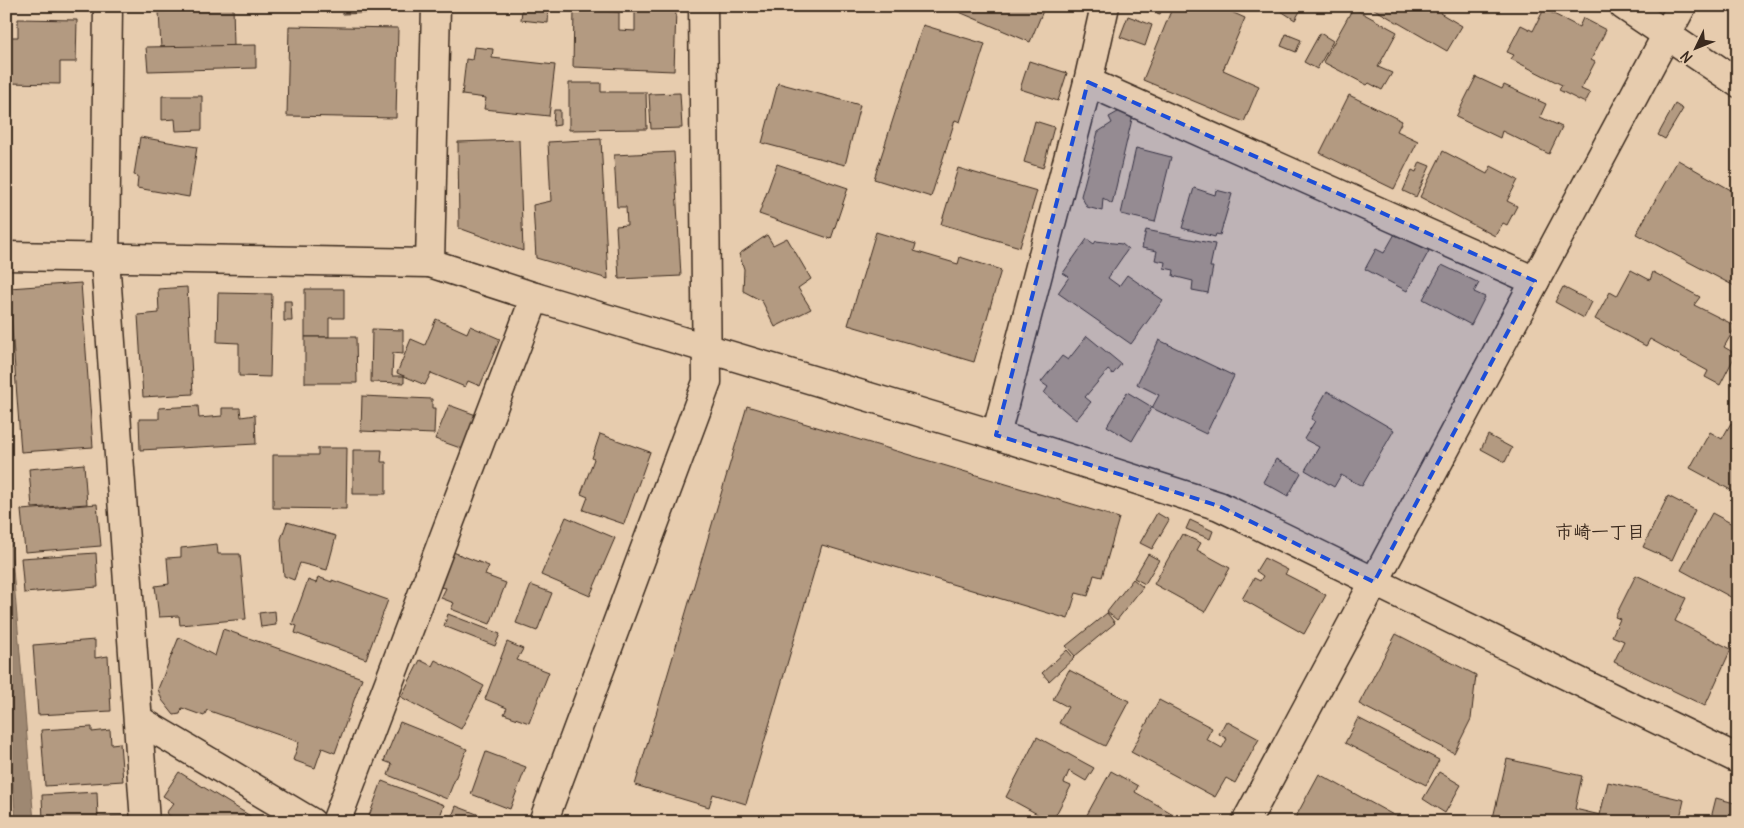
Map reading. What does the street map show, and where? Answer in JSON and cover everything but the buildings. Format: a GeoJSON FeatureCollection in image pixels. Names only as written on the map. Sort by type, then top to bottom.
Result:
{"type":"FeatureCollection","features":[{"type":"Feature","properties":{"kind":"street"},"geometry":{"type":"LineString","coordinates":[[108,6],[105,258],[145,822]]}},
{"type":"Feature","properties":{"kind":"street"},"geometry":{"type":"LineString","coordinates":[[430,263],[436,6]]}},
{"type":"Feature","properties":{"kind":"street"},"geometry":{"type":"LineString","coordinates":[[543,822],[707,382],[703,6]]}},
{"type":"Feature","properties":{"kind":"street"},"geometry":{"type":"LineString","coordinates":[[996,435],[1106,6]]}},
{"type":"Feature","properties":{"kind":"street"},"geometry":{"type":"LineString","coordinates":[[1624,6],[1738,83]]}},
{"type":"Feature","properties":{"kind":"street"},"geometry":{"type":"LineString","coordinates":[[1246,822],[1682,6]]}},
{"type":"Feature","properties":{"kind":"street"},"geometry":{"type":"LineString","coordinates":[[1088,82],[1535,281]]}},
{"type":"Feature","properties":{"kind":"street"},"geometry":{"type":"LineString","coordinates":[[6,256],[430,263],[535,297],[708,347],[996,435],[1219,506],[1738,759]]}},
{"type":"Feature","properties":{"kind":"street"},"geometry":{"type":"LineString","coordinates":[[336,822],[535,297]]}},
{"type":"Feature","properties":{"kind":"street"},"geometry":{"type":"LineString","coordinates":[[139,720],[311,822]]}},
{"type":"Feature","properties":{"kind":"highlighted area"},"geometry":{"type":"Polygon","coordinates":[[[1088,82],[1535,281],[1374,582],[1219,506],[996,435],[1088,82]]]}},
{"type":"Feature","properties":{"kind":"shaded area"},"geometry":{"type":"Polygon","coordinates":[[[6,485],[34,822],[16,822],[6,708],[6,485]]]}},
{"type":"Feature","properties":{"kind":"district","name":"市崎一丁目"},"geometry":{"type":"Point","coordinates":[1600,532]}}]}
